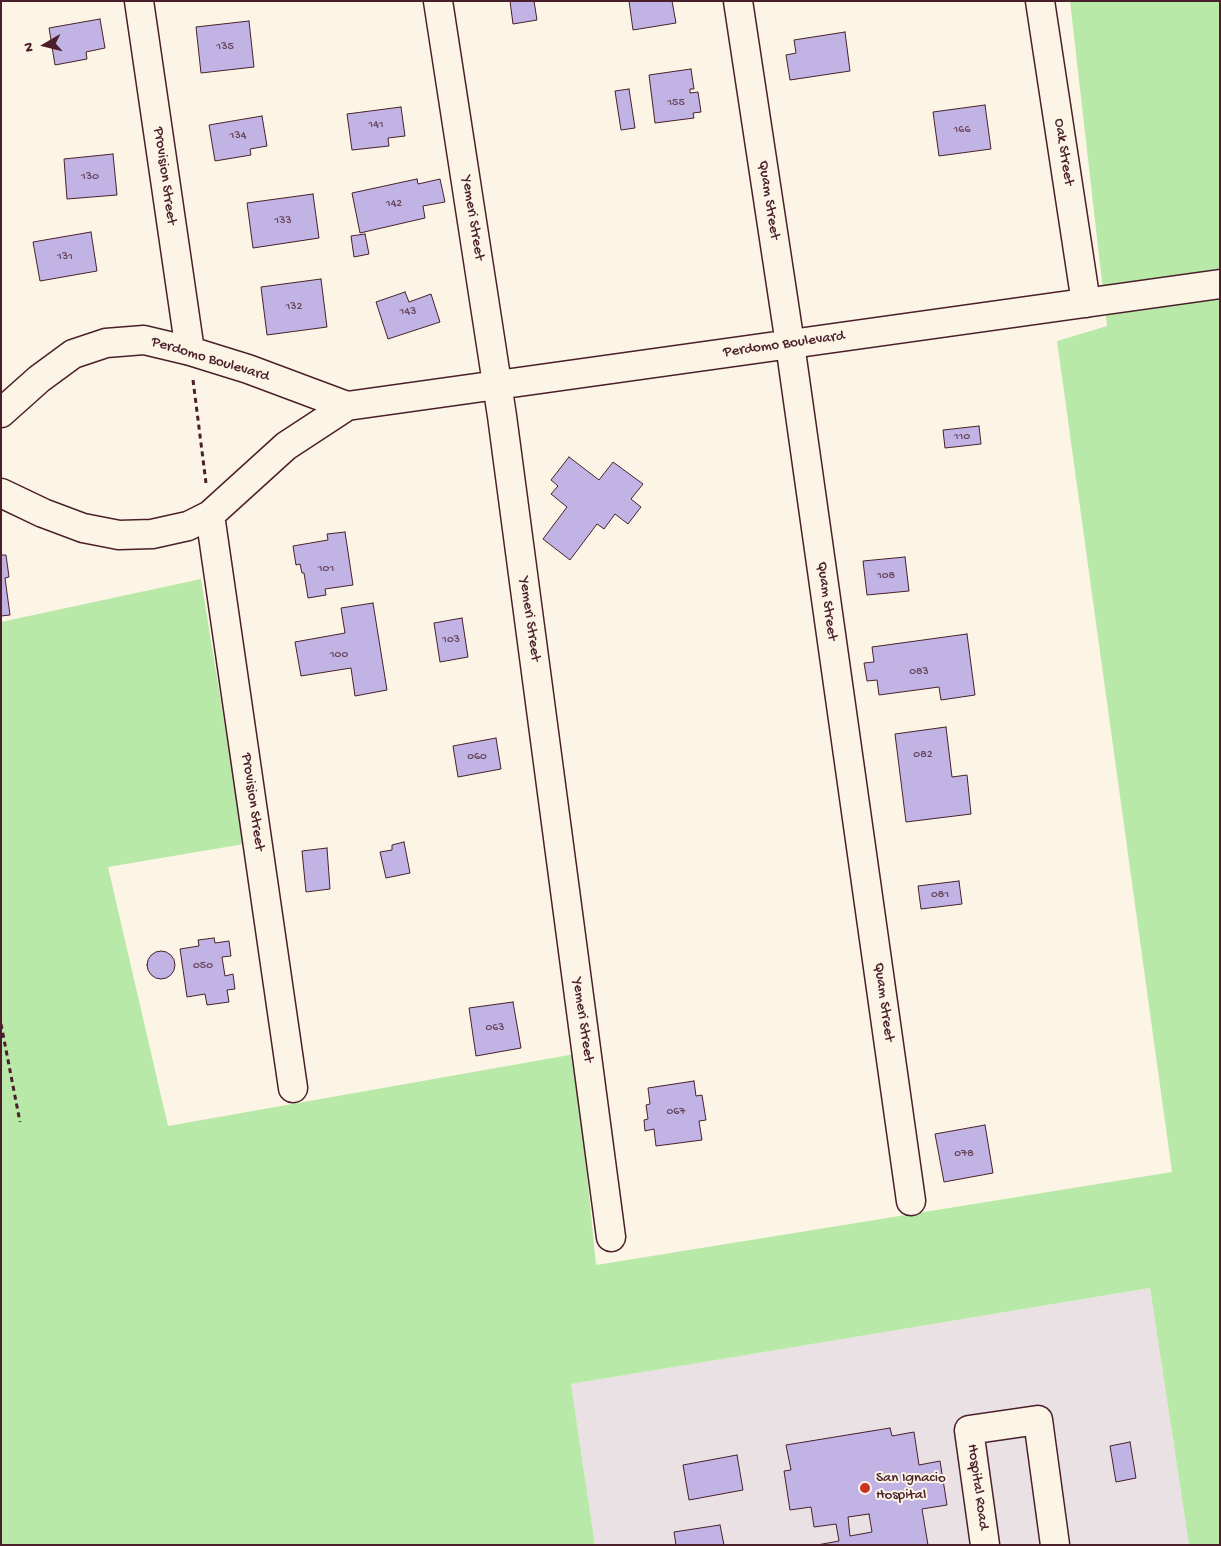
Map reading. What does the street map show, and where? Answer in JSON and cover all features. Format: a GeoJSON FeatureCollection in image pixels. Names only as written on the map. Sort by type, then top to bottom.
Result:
{"type":"FeatureCollection","features":[{"type":"Feature","properties":{"kind":"street","name":"Provision Street"},"geometry":{"type":"LineString","coordinates":[[140,1],[190,351]]}},
{"type":"Feature","properties":{"kind":"street","name":"Yemeri Street"},"geometry":{"type":"LineString","coordinates":[[438,1],[497,386],[611,1238]]}},
{"type":"Feature","properties":{"kind":"street","name":"Quam Street"},"geometry":{"type":"LineString","coordinates":[[738,1],[790,344],[911,1201]]}},
{"type":"Feature","properties":{"kind":"street","name":"Oak Street"},"geometry":{"type":"LineString","coordinates":[[1040,1],[1086,303]]}},
{"type":"Feature","properties":{"kind":"street","name":"Perdomo Boulevard"},"geometry":{"type":"LineString","coordinates":[[1,492],[43,514],[83,528],[119,535],[152,534],[188,526],[210,515],[286,446],[347,406],[1220,284]]}},
{"type":"Feature","properties":{"kind":"street","name":"Perdomo Boulevard"},"geometry":{"type":"LineString","coordinates":[[1,414],[39,379],[73,354],[106,343],[144,340],[190,351],[248,369],[347,406]]}},
{"type":"Feature","properties":{"kind":"street","name":"Provision Street"},"geometry":{"type":"LineString","coordinates":[[210,515],[293,1088]]}},
{"type":"Feature","properties":{"kind":"street","name":"Hospital Road"},"geometry":{"type":"LineString","coordinates":[[985,1545],[969,1430],[1038,1420],[1055,1545]]}},
{"type":"Feature","properties":{"kind":"path"},"geometry":{"type":"LineString","coordinates":[[190,351],[210,515]]}},
{"type":"Feature","properties":{"kind":"path"},"geometry":{"type":"LineString","coordinates":[[1,1024],[20,1122]]}},
{"type":"Feature","properties":{"kind":"shaded area"},"geometry":{"type":"Polygon","coordinates":[[[1150,1288],[1189,1545],[595,1545],[571,1384],[1150,1288]]]}},
{"type":"Feature","properties":{"kind":"green space"},"geometry":{"type":"Polygon","coordinates":[[[1070,1],[1220,1],[1220,1545],[1189,1545],[1150,1288],[571,1384],[595,1545],[1,1545],[1,622],[201,579],[244,844],[108,867],[168,1126],[575,1054],[596,1265],[1172,1172],[1057,341],[1107,326],[1070,1]]]}},
{"type":"Feature","properties":{"kind":"building"},"geometry":{"type":"Polygon","coordinates":[[[510,1],[534,1],[537,20],[513,24],[510,1]]]}},
{"type":"Feature","properties":{"kind":"building"},"geometry":{"type":"Polygon","coordinates":[[[629,1],[672,1],[676,23],[633,30],[629,1]]]}},
{"type":"Feature","properties":{"kind":"building"},"geometry":{"type":"Polygon","coordinates":[[[100,19],[105,48],[86,52],[87,59],[55,65],[49,28],[100,19]]]}},
{"type":"Feature","properties":{"kind":"building"},"geometry":{"type":"Polygon","coordinates":[[[249,21],[254,67],[201,73],[196,27],[249,21]]]}},
{"type":"Feature","properties":{"kind":"building"},"geometry":{"type":"Polygon","coordinates":[[[845,32],[850,71],[790,80],[786,55],[796,53],[794,40],[845,32]]]}},
{"type":"Feature","properties":{"kind":"building"},"geometry":{"type":"Polygon","coordinates":[[[691,69],[694,89],[690,89],[690,93],[698,92],[701,112],[693,113],[694,118],[655,123],[649,75],[691,69]]]}},
{"type":"Feature","properties":{"kind":"building"},"geometry":{"type":"Polygon","coordinates":[[[629,89],[635,128],[621,130],[615,91],[629,89]]]}},
{"type":"Feature","properties":{"kind":"building"},"geometry":{"type":"Polygon","coordinates":[[[985,105],[991,149],[939,156],[933,112],[985,105]]]}},
{"type":"Feature","properties":{"kind":"building"},"geometry":{"type":"Polygon","coordinates":[[[401,107],[405,136],[388,138],[389,146],[352,150],[347,114],[401,107]]]}},
{"type":"Feature","properties":{"kind":"building"},"geometry":{"type":"Polygon","coordinates":[[[262,116],[267,146],[250,149],[251,155],[215,161],[209,125],[262,116]]]}},
{"type":"Feature","properties":{"kind":"building"},"geometry":{"type":"Polygon","coordinates":[[[113,154],[117,195],[67,199],[64,159],[113,154]]]}},
{"type":"Feature","properties":{"kind":"building"},"geometry":{"type":"Polygon","coordinates":[[[417,179],[418,184],[440,179],[445,202],[423,206],[425,218],[360,233],[352,193],[417,179]]]}},
{"type":"Feature","properties":{"kind":"building"},"geometry":{"type":"Polygon","coordinates":[[[313,194],[319,238],[253,248],[247,203],[313,194]]]}},
{"type":"Feature","properties":{"kind":"building"},"geometry":{"type":"Polygon","coordinates":[[[91,232],[97,271],[40,281],[33,242],[91,232]]]}},
{"type":"Feature","properties":{"kind":"building"},"geometry":{"type":"Polygon","coordinates":[[[365,234],[369,254],[354,257],[351,236],[365,234]]]}},
{"type":"Feature","properties":{"kind":"building"},"geometry":{"type":"Polygon","coordinates":[[[321,279],[327,327],[267,335],[261,287],[321,279]]]}},
{"type":"Feature","properties":{"kind":"building"},"geometry":{"type":"Polygon","coordinates":[[[405,292],[409,302],[431,294],[440,322],[388,339],[376,302],[405,292]]]}},
{"type":"Feature","properties":{"kind":"building"},"geometry":{"type":"Polygon","coordinates":[[[979,426],[981,444],[945,448],[943,430],[979,426]]]}},
{"type":"Feature","properties":{"kind":"building"},"geometry":{"type":"Polygon","coordinates":[[[569,457],[599,480],[613,462],[643,484],[631,499],[641,507],[628,524],[615,514],[604,529],[597,524],[570,560],[543,539],[567,507],[551,494],[558,486],[551,480],[569,457]]]}},
{"type":"Feature","properties":{"kind":"building"},"geometry":{"type":"Polygon","coordinates":[[[345,532],[353,585],[325,589],[326,595],[308,598],[304,573],[302,573],[300,564],[296,565],[293,546],[328,540],[327,534],[345,532]]]}},
{"type":"Feature","properties":{"kind":"building"},"geometry":{"type":"Polygon","coordinates":[[[1,555],[6,555],[9,577],[5,578],[10,615],[1,616],[1,555]]]}},
{"type":"Feature","properties":{"kind":"building"},"geometry":{"type":"Polygon","coordinates":[[[905,557],[909,591],[867,595],[863,561],[905,557]]]}},
{"type":"Feature","properties":{"kind":"building"},"geometry":{"type":"Polygon","coordinates":[[[373,603],[387,690],[355,696],[351,668],[301,676],[295,642],[345,633],[341,608],[373,603]]]}},
{"type":"Feature","properties":{"kind":"building"},"geometry":{"type":"Polygon","coordinates":[[[462,618],[468,657],[440,662],[434,623],[462,618]]]}},
{"type":"Feature","properties":{"kind":"building"},"geometry":{"type":"Polygon","coordinates":[[[967,634],[975,695],[941,700],[939,687],[879,695],[877,680],[867,681],[864,663],[874,662],[872,647],[967,634]]]}},
{"type":"Feature","properties":{"kind":"building"},"geometry":{"type":"Polygon","coordinates":[[[946,727],[952,777],[967,775],[971,814],[906,822],[895,734],[946,727]]]}},
{"type":"Feature","properties":{"kind":"building"},"geometry":{"type":"Polygon","coordinates":[[[496,738],[501,769],[458,777],[453,746],[496,738]]]}},
{"type":"Feature","properties":{"kind":"building"},"geometry":{"type":"Polygon","coordinates":[[[404,842],[410,873],[386,878],[380,852],[392,850],[392,845],[404,842]]]}},
{"type":"Feature","properties":{"kind":"building"},"geometry":{"type":"Polygon","coordinates":[[[327,848],[330,889],[306,892],[302,851],[327,848]]]}},
{"type":"Feature","properties":{"kind":"building"},"geometry":{"type":"Polygon","coordinates":[[[959,881],[962,904],[921,909],[918,886],[959,881]]]}},
{"type":"Feature","properties":{"kind":"building"},"geometry":{"type":"Polygon","coordinates":[[[214,938],[215,943],[229,941],[231,956],[222,957],[225,976],[233,974],[235,989],[227,990],[229,1002],[207,1005],[205,994],[187,997],[180,949],[199,946],[198,940],[214,938]]]}},
{"type":"Feature","properties":{"kind":"building"},"geometry":{"type":"Polygon","coordinates":[[[161,951],[171,955],[175,965],[171,975],[161,979],[151,975],[147,965],[151,955],[161,951]]]}},
{"type":"Feature","properties":{"kind":"building"},"geometry":{"type":"Polygon","coordinates":[[[513,1002],[521,1048],[476,1056],[469,1008],[513,1002]]]}},
{"type":"Feature","properties":{"kind":"building"},"geometry":{"type":"Polygon","coordinates":[[[694,1081],[696,1096],[702,1095],[706,1120],[699,1121],[702,1140],[656,1146],[654,1129],[645,1131],[644,1120],[648,1119],[646,1105],[650,1104],[648,1088],[694,1081]]]}},
{"type":"Feature","properties":{"kind":"building"},"geometry":{"type":"Polygon","coordinates":[[[985,1125],[993,1173],[944,1182],[935,1134],[985,1125]]]}},
{"type":"Feature","properties":{"kind":"building","name":"San Ignacio Hospital"},"geometry":{"type":"Polygon","coordinates":[[[890,1428],[892,1436],[914,1432],[919,1465],[940,1461],[947,1505],[922,1509],[928,1545],[817,1545],[839,1541],[836,1524],[814,1527],[811,1507],[790,1510],[784,1471],[791,1470],[786,1445],[890,1428]],[[869,1514],[848,1517],[850,1536],[872,1532],[869,1514]]]}},
{"type":"Feature","properties":{"kind":"building"},"geometry":{"type":"Polygon","coordinates":[[[1130,1442],[1136,1478],[1116,1482],[1110,1446],[1130,1442]]]}},
{"type":"Feature","properties":{"kind":"building"},"geometry":{"type":"Polygon","coordinates":[[[737,1455],[743,1490],[689,1500],[683,1465],[737,1455]]]}},
{"type":"Feature","properties":{"kind":"building"},"geometry":{"type":"Polygon","coordinates":[[[720,1525],[724,1545],[676,1545],[674,1532],[720,1525]]]}},
{"type":"Feature","properties":{"kind":"place","name":"San Ignacio Hospital"},"geometry":{"type":"Point","coordinates":[865,1488]}}]}
